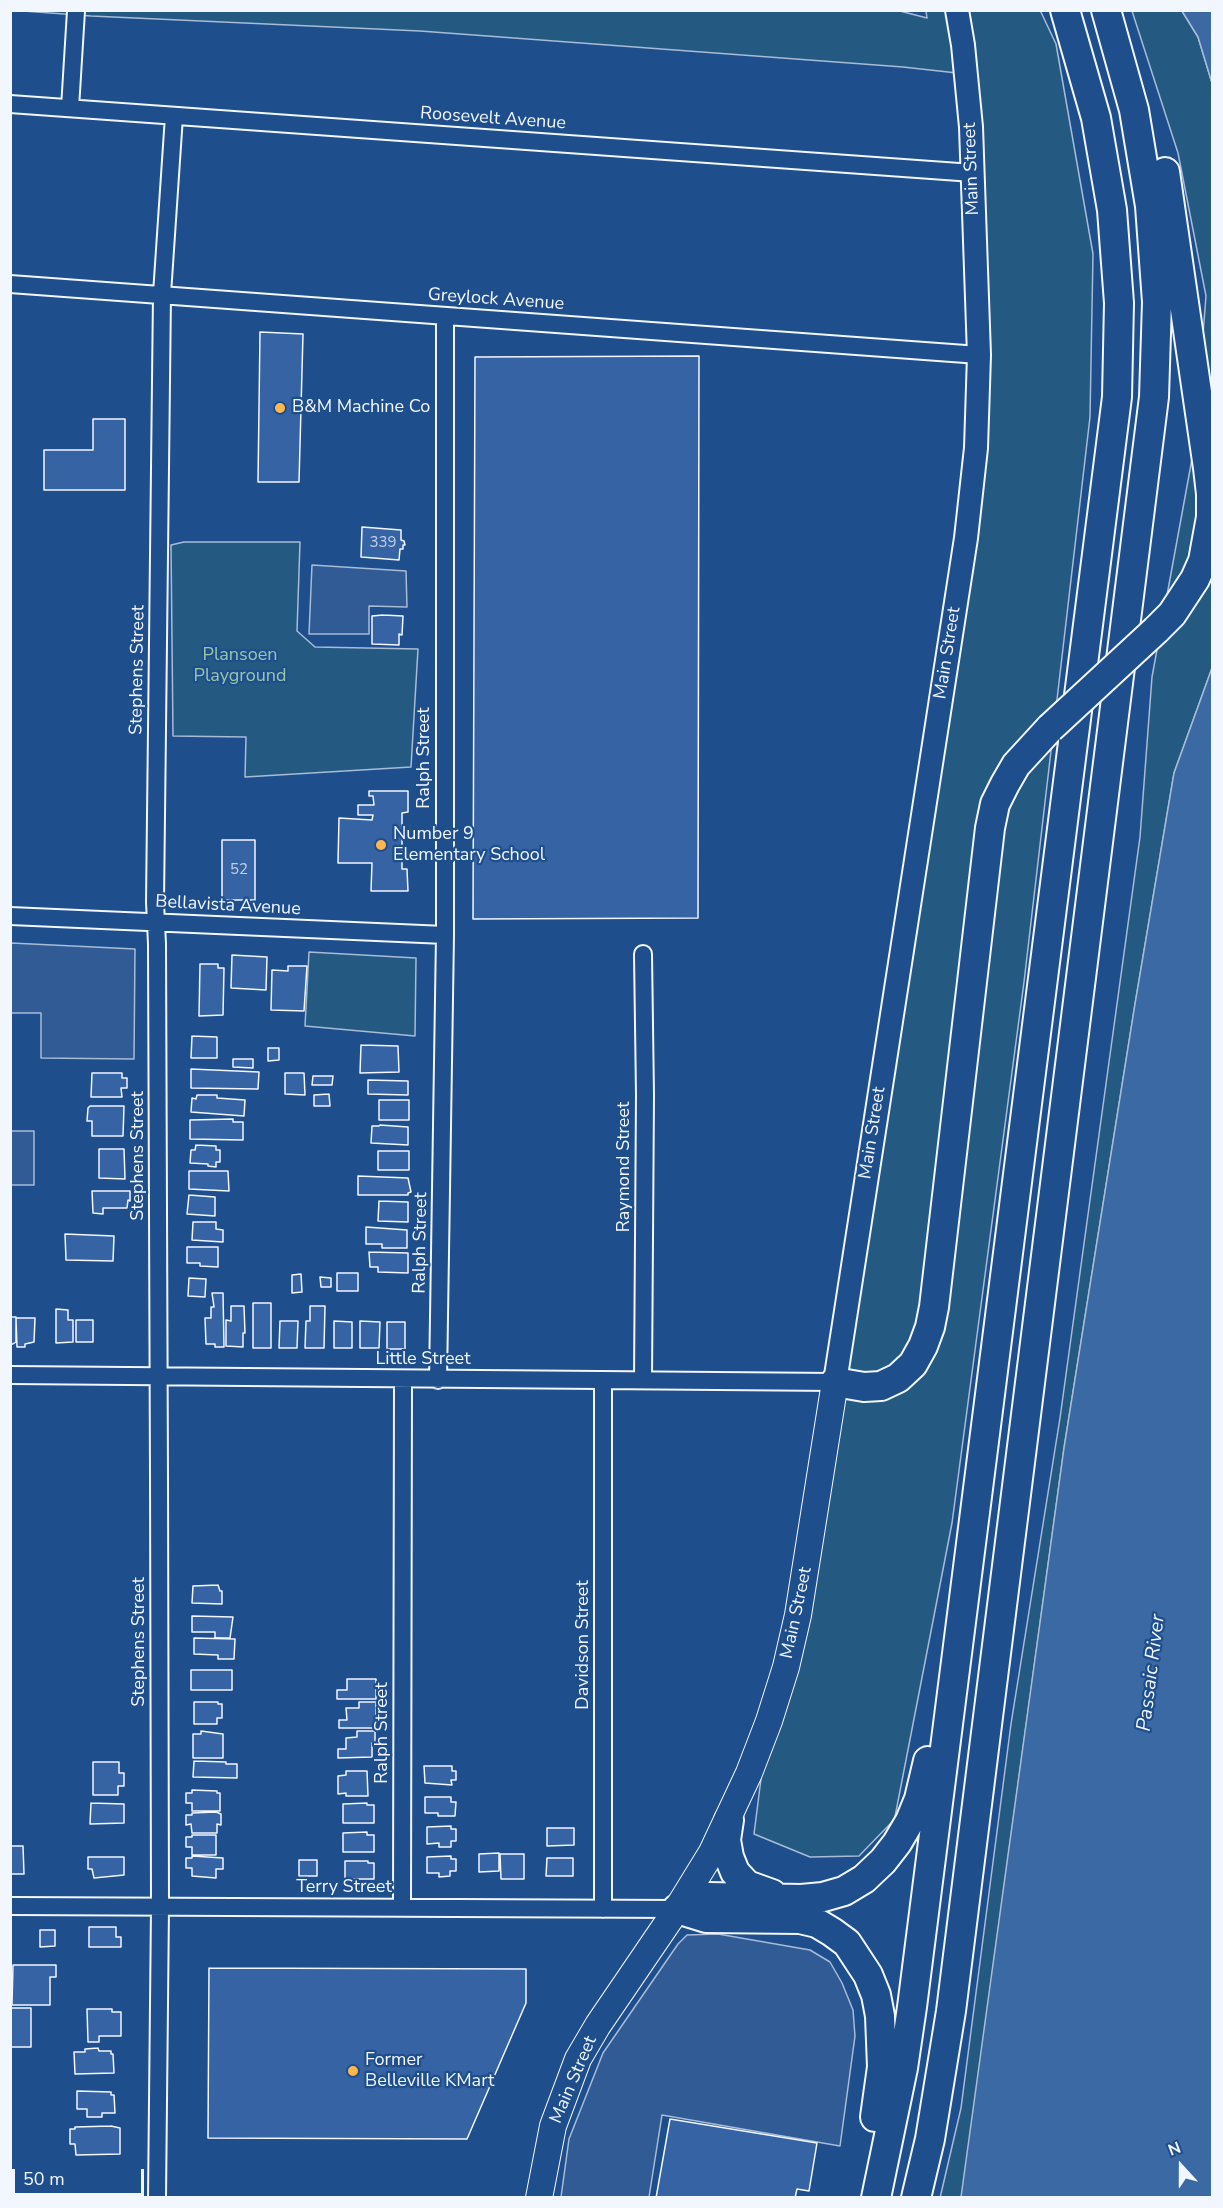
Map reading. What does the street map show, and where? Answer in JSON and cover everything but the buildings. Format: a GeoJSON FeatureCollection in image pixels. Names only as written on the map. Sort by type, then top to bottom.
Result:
{"type":"FeatureCollection","features":[{"type":"Feature","properties":{"kind":"highway"},"geometry":{"type":"LineString","coordinates":[[876,2198],[903,2068],[912,2007],[1117,398],[1119,303],[1112,210],[1096,118],[1065,10]]}},
{"type":"Feature","properties":{"kind":"highway"},"geometry":{"type":"LineString","coordinates":[[916,2198],[930,2139],[951,2011],[1154,397],[1157,302],[1150,206],[1134,110],[1106,10]]}},
{"type":"Feature","properties":{"kind":"highway"},"geometry":{"type":"LineString","coordinates":[[835,1382],[864,1387],[881,1386],[898,1378],[913,1364],[930,1327],[990,828],[996,804],[1005,784],[1027,752],[1172,614],[1185,597],[1203,561],[1210,529],[1212,494],[1160,148],[1146,97],[1111,10]]}},
{"type":"Feature","properties":{"kind":"highway"},"geometry":{"type":"LineString","coordinates":[[678,1909],[695,1900],[709,1897],[801,1899],[823,1897],[844,1891],[864,1879],[884,1861],[897,1843],[919,1799],[932,1743],[988,1410]]}},
{"type":"Feature","properties":{"kind":"highway"},"geometry":{"type":"LineString","coordinates":[[729,1820],[726,1840],[735,1872],[747,1885],[763,1892],[780,1897],[801,1899]]}},
{"type":"Feature","properties":{"kind":"highway"},"geometry":{"type":"LineString","coordinates":[[678,1909],[706,1918],[800,1919],[817,1923],[847,1943],[858,1958],[876,1995],[882,2050],[879,2094],[858,2198]]}},
{"type":"Feature","properties":{"kind":"main road","name":"Main Street"},"geometry":{"type":"LineString","coordinates":[[539,2198],[553,2126],[578,2059],[598,2025],[678,1909],[712,1852],[729,1820],[769,1721],[788,1657],[808,1560],[835,1382]]}},
{"type":"Feature","properties":{"kind":"street","name":"Main Street"},"geometry":{"type":"LineString","coordinates":[[835,1382],[966,538],[976,448],[980,355],[973,173],[968,83],[957,10]]}},
{"type":"Feature","properties":{"kind":"street"},"geometry":{"type":"LineString","coordinates":[[70,108],[76,11]]}},
{"type":"Feature","properties":{"kind":"street","name":"Roosevelt Avenue"},"geometry":{"type":"LineString","coordinates":[[10,104],[973,173]]}},
{"type":"Feature","properties":{"kind":"street","name":"Stephens Street"},"geometry":{"type":"LineString","coordinates":[[157,2198],[160,1907],[156,878],[162,294],[174,116]]}},
{"type":"Feature","properties":{"kind":"street","name":"Greylock Avenue"},"geometry":{"type":"LineString","coordinates":[[10,284],[980,355]]}},
{"type":"Feature","properties":{"kind":"street","name":"Ralph Street"},"geometry":{"type":"LineString","coordinates":[[438,1380],[445,935],[446,316]]}},
{"type":"Feature","properties":{"kind":"street","name":"Bellavista Avenue"},"geometry":{"type":"LineString","coordinates":[[10,916],[445,935]]}},
{"type":"Feature","properties":{"kind":"street","name":"Raymond Street"},"geometry":{"type":"LineString","coordinates":[[643,1380],[644,954]]}},
{"type":"Feature","properties":{"kind":"street","name":"Little Street"},"geometry":{"type":"LineString","coordinates":[[10,1375],[835,1382]]}},
{"type":"Feature","properties":{"kind":"street","name":"Ralph Street"},"geometry":{"type":"LineString","coordinates":[[402,1907],[403,1380]]}},
{"type":"Feature","properties":{"kind":"street","name":"Davidson Street"},"geometry":{"type":"LineString","coordinates":[[603,1380],[603,1909]]}},
{"type":"Feature","properties":{"kind":"street","name":"Terry Street"},"geometry":{"type":"LineString","coordinates":[[10,1906],[678,1909]]}},
{"type":"Feature","properties":{"kind":"green space"},"geometry":{"type":"Polygon","coordinates":[[[896,10],[927,18],[926,11],[1040,10],[1056,44],[1093,254],[1090,417],[1024,982],[952,1523],[893,1827],[891,1823],[859,1856],[810,1857],[754,1834],[763,1763],[985,457],[975,75],[903,67],[420,31],[23,11],[896,10]]]}},
{"type":"Feature","properties":{"kind":"green space"},"geometry":{"type":"Polygon","coordinates":[[[1132,11],[1182,11],[1198,37],[1212,83],[1212,668],[1174,773],[1135,1004],[1064,1448],[962,2195],[961,2197],[940,2198],[961,2108],[1011,1724],[1060,1418],[1140,837],[1152,677],[1194,448],[1206,296],[1178,153],[1132,11]]]}},
{"type":"Feature","properties":{"kind":"green space","name":"Plansoen Playground"},"geometry":{"type":"Polygon","coordinates":[[[184,542],[300,542],[297,631],[315,647],[418,649],[411,767],[245,777],[246,737],[173,736],[171,545],[184,542]]]}},
{"type":"Feature","properties":{"kind":"green space"},"geometry":{"type":"Polygon","coordinates":[[[309,952],[416,958],[415,1036],[305,1026],[309,952]]]}},
{"type":"Feature","properties":{"kind":"shaded area"},"geometry":{"type":"Polygon","coordinates":[[[312,565],[406,571],[407,607],[369,606],[369,634],[309,634],[312,565]]]}},
{"type":"Feature","properties":{"kind":"shaded area"},"geometry":{"type":"Polygon","coordinates":[[[11,943],[135,949],[134,1059],[41,1058],[41,1013],[11,1013],[11,943]]]}},
{"type":"Feature","properties":{"kind":"shaded area"},"geometry":{"type":"Polygon","coordinates":[[[11,1131],[34,1131],[34,1185],[11,1185],[11,1131]]]}},
{"type":"Feature","properties":{"kind":"shaded area"},"geometry":{"type":"Polygon","coordinates":[[[718,1934],[810,1950],[830,1962],[853,2010],[855,2036],[840,2146],[662,2115],[649,2197],[561,2197],[569,2139],[603,2053],[678,1944],[687,1935],[718,1934]]]}},
{"type":"Feature","properties":{"kind":"water"},"geometry":{"type":"Polygon","coordinates":[[[1182,11],[1212,11],[1212,83],[1198,37],[1182,11]]]}},
{"type":"Feature","properties":{"kind":"water","name":"Passaic River"},"geometry":{"type":"Polygon","coordinates":[[[1212,668],[1212,2197],[961,2197],[1064,1448],[1135,1004],[1174,773],[1212,668]]]}},
{"type":"Feature","properties":{"kind":"place","name":"B&M Machine Co"},"geometry":{"type":"Point","coordinates":[280,408]}},
{"type":"Feature","properties":{"kind":"place","name":"Number 9 Elementary School"},"geometry":{"type":"Point","coordinates":[381,845]}},
{"type":"Feature","properties":{"kind":"place","name":"Former Belleville KMart"},"geometry":{"type":"Point","coordinates":[353,2071]}}]}
